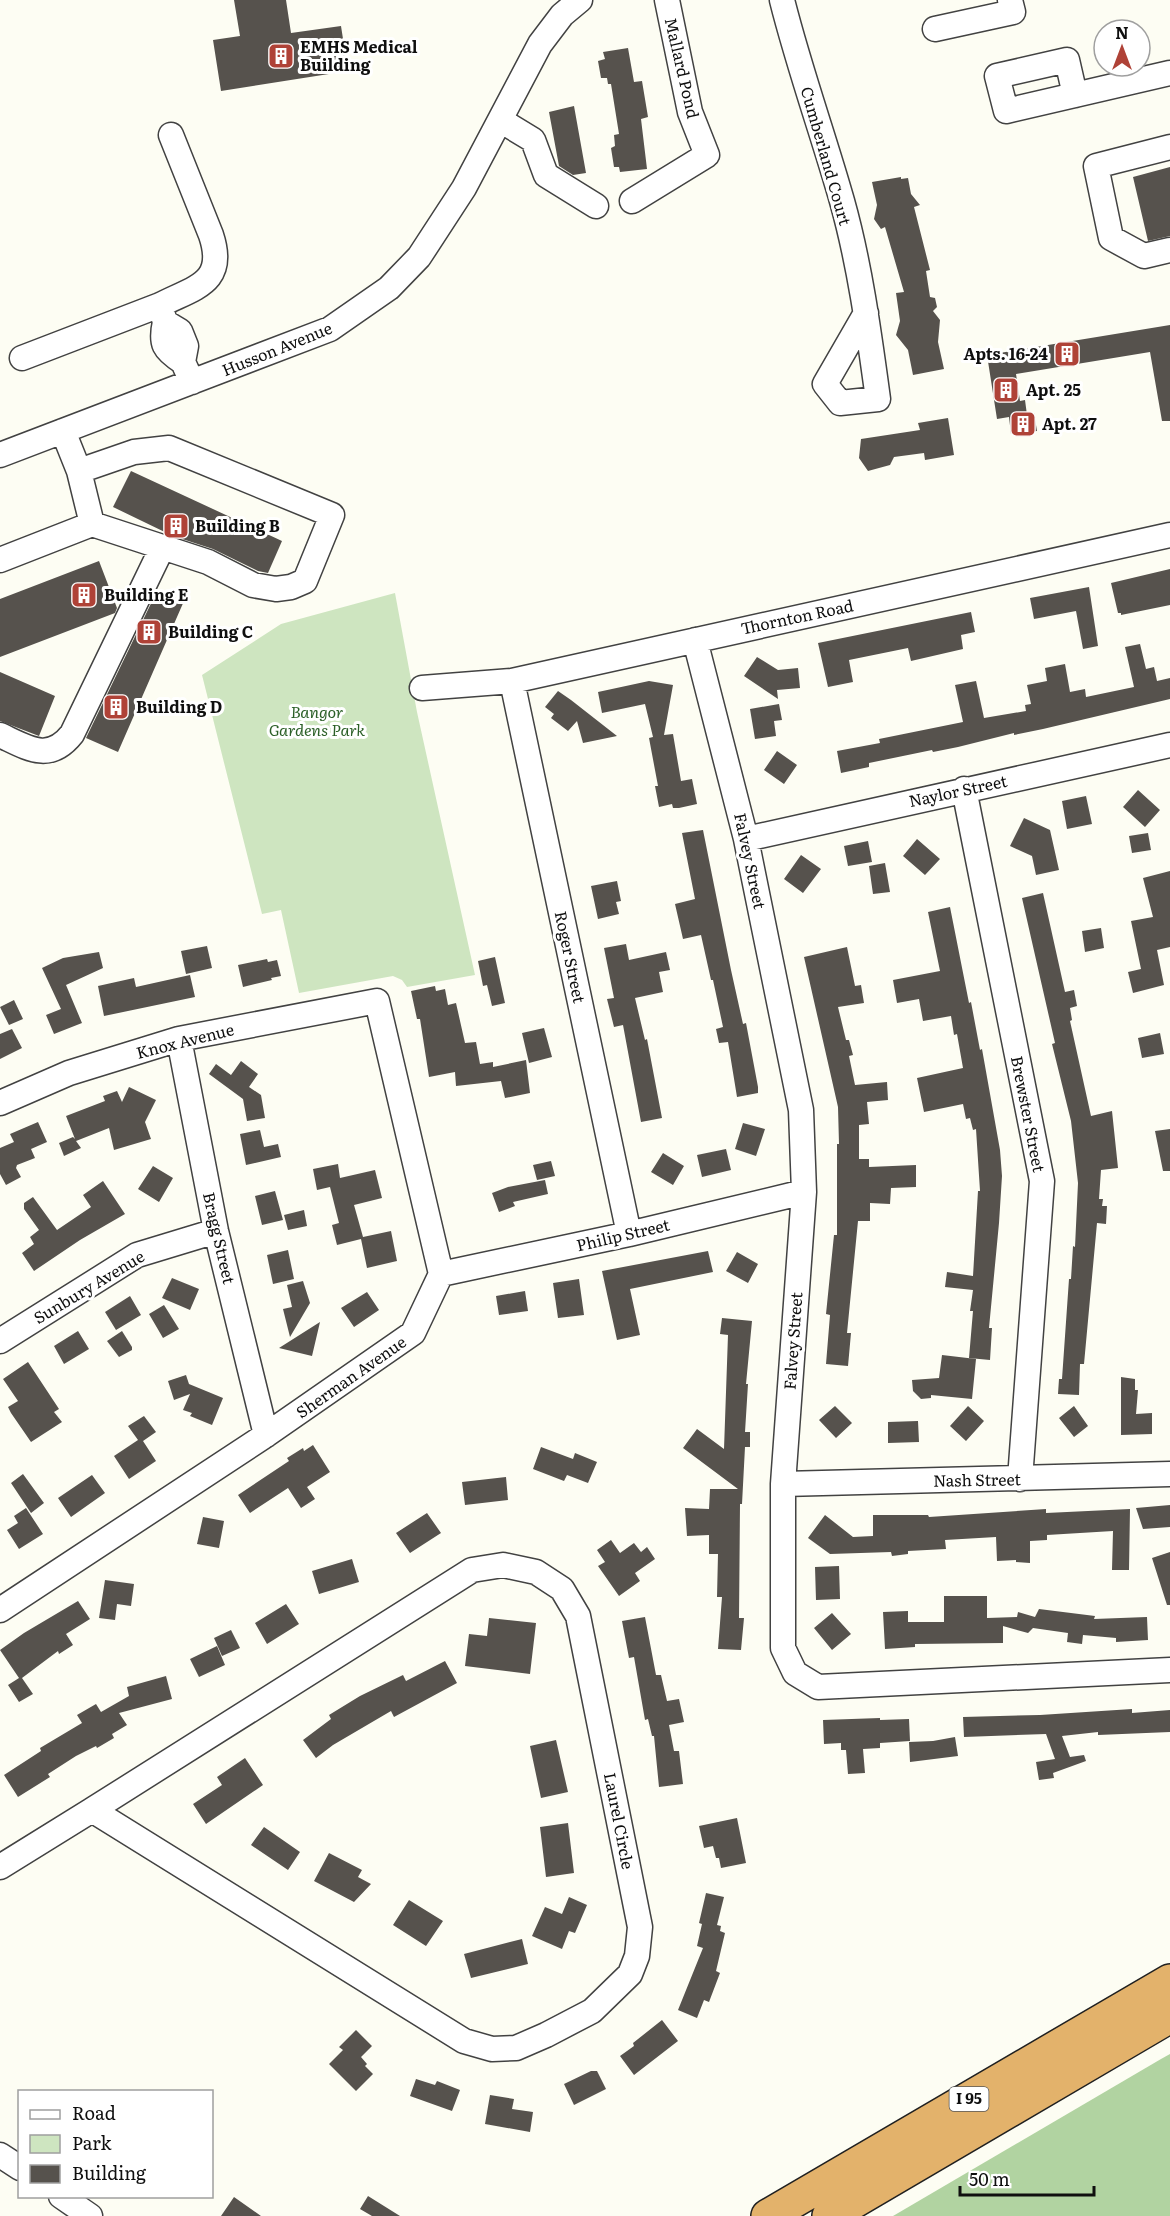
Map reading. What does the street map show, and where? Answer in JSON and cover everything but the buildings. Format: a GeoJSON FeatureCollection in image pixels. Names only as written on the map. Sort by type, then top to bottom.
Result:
{"type":"FeatureCollection","features":[{"type":"Feature","properties":{"kind":"highway","name":"I 95"},"geometry":{"type":"LineString","coordinates":[[768,2216],[1170,1981]]}},
{"type":"Feature","properties":{"kind":"highway","name":"I 95"},"geometry":{"type":"LineString","coordinates":[[829,2216],[1170,2016]]}},
{"type":"Feature","properties":{"kind":"street","name":"Husson Avenue"},"geometry":{"type":"LineString","coordinates":[[0,455],[63,431],[188,372],[330,329],[389,288],[419,257],[443,222],[464,188],[540,44],[562,15],[580,0]]}},
{"type":"Feature","properties":{"kind":"street","name":"Mallard Pond"},"geometry":{"type":"LineString","coordinates":[[632,201],[707,155],[690,112],[667,0]]}},
{"type":"Feature","properties":{"kind":"street","name":"Cumberland Court"},"geometry":{"type":"LineString","coordinates":[[782,0],[793,44],[843,203],[866,314]]}},
{"type":"Feature","properties":{"kind":"street"},"geometry":{"type":"LineString","coordinates":[[935,29],[1013,12],[1010,0]]}},
{"type":"Feature","properties":{"kind":"street"},"geometry":{"type":"LineString","coordinates":[[1076,95],[1170,74]]}},
{"type":"Feature","properties":{"kind":"street"},"geometry":{"type":"LineString","coordinates":[[500,120],[533,140],[546,175],[596,206]]}},
{"type":"Feature","properties":{"kind":"street"},"geometry":{"type":"LineString","coordinates":[[21,358],[163,314],[213,273],[217,262],[216,249],[171,135]]}},
{"type":"Feature","properties":{"kind":"street"},"geometry":{"type":"LineString","coordinates":[[1170,147],[1096,166],[1111,238],[1144,255],[1170,250]]}},
{"type":"Feature","properties":{"kind":"street"},"geometry":{"type":"LineString","coordinates":[[163,314],[180,331],[186,346],[188,372]]}},
{"type":"Feature","properties":{"kind":"street"},"geometry":{"type":"LineString","coordinates":[[63,431],[79,471],[92,524]]}},
{"type":"Feature","properties":{"kind":"street"},"geometry":{"type":"LineString","coordinates":[[0,560],[92,524],[208,562],[253,585],[276,589],[291,587],[305,581],[333,515],[169,448],[134,452],[79,471]]}},
{"type":"Feature","properties":{"kind":"street","name":"Thornton Road"},"geometry":{"type":"LineString","coordinates":[[422,688],[512,681],[1170,535]]}},
{"type":"Feature","properties":{"kind":"street"},"geometry":{"type":"LineString","coordinates":[[0,735],[29,749],[40,751],[52,751],[64,745],[72,734],[162,548]]}},
{"type":"Feature","properties":{"kind":"street","name":"Falvey Street"},"geometry":{"type":"LineString","coordinates":[[695,640],[746,839],[801,1110],[804,1192],[783,1484],[783,1648],[795,1673],[818,1687],[1170,1670]]}},
{"type":"Feature","properties":{"kind":"street","name":"Roger Street"},"geometry":{"type":"LineString","coordinates":[[512,681],[628,1234]]}},
{"type":"Feature","properties":{"kind":"street","name":"Naylor Street"},"geometry":{"type":"LineString","coordinates":[[746,839],[1170,745]]}},
{"type":"Feature","properties":{"kind":"street","name":"Brewster Street"},"geometry":{"type":"LineString","coordinates":[[964,789],[1042,1181],[1020,1479]]}},
{"type":"Feature","properties":{"kind":"street","name":"Knox Avenue"},"geometry":{"type":"LineString","coordinates":[[0,1103],[69,1073],[179,1039],[377,1001],[441,1274]]}},
{"type":"Feature","properties":{"kind":"street","name":"Bragg Street"},"geometry":{"type":"LineString","coordinates":[[179,1039],[216,1231],[266,1435]]}},
{"type":"Feature","properties":{"kind":"street","name":"Philip Street"},"geometry":{"type":"LineString","coordinates":[[441,1274],[628,1234],[804,1192]]}},
{"type":"Feature","properties":{"kind":"street","name":"Sunbury Avenue"},"geometry":{"type":"LineString","coordinates":[[0,1341],[137,1255],[216,1231]]}},
{"type":"Feature","properties":{"kind":"street","name":"Sherman Avenue"},"geometry":{"type":"LineString","coordinates":[[0,1610],[266,1435],[413,1333],[441,1274]]}},
{"type":"Feature","properties":{"kind":"street","name":"Nash Street"},"geometry":{"type":"LineString","coordinates":[[783,1484],[1170,1474]]}},
{"type":"Feature","properties":{"kind":"street","name":"Laurel Circle"},"geometry":{"type":"LineString","coordinates":[[0,1868],[472,1570],[503,1565],[536,1572],[562,1589],[578,1616],[640,1927],[637,1956],[630,1974],[592,2011],[516,2048],[492,2049],[464,2041],[92,1810]]}},
{"type":"Feature","properties":{"kind":"street"},"geometry":{"type":"LineString","coordinates":[[0,2155],[18,2167]]}},
{"type":"Feature","properties":{"kind":"street"},"geometry":{"type":"LineString","coordinates":[[64,2198],[90,2216]]}},
{"type":"Feature","properties":{"kind":"green space","name":"Bangor Gardens Park"},"geometry":{"type":"Polygon","coordinates":[[[395,593],[417,712],[475,975],[407,987],[402,980],[393,976],[299,993],[281,910],[262,914],[202,675],[281,624],[395,593]]]}},
{"type":"Feature","properties":{"kind":"green space"},"geometry":{"type":"Polygon","coordinates":[[[1170,2054],[1170,2216],[893,2216],[1161,2059],[1170,2054]]]}},
{"type":"Feature","properties":{"kind":"place","name":"EMHS Medical Building"},"geometry":{"type":"Point","coordinates":[281,56]}},
{"type":"Feature","properties":{"kind":"place","name":"Apts. 16-24"},"geometry":{"type":"Point","coordinates":[1067,354]}},
{"type":"Feature","properties":{"kind":"place","name":"Apt. 25"},"geometry":{"type":"Point","coordinates":[1006,390]}},
{"type":"Feature","properties":{"kind":"place","name":"Apt. 27"},"geometry":{"type":"Point","coordinates":[1023,424]}},
{"type":"Feature","properties":{"kind":"place","name":"Building B"},"geometry":{"type":"Point","coordinates":[176,526]}},
{"type":"Feature","properties":{"kind":"place","name":"Building E"},"geometry":{"type":"Point","coordinates":[84,595]}},
{"type":"Feature","properties":{"kind":"place","name":"Building C"},"geometry":{"type":"Point","coordinates":[149,632]}},
{"type":"Feature","properties":{"kind":"place","name":"Building D"},"geometry":{"type":"Point","coordinates":[116,707]}}]}
